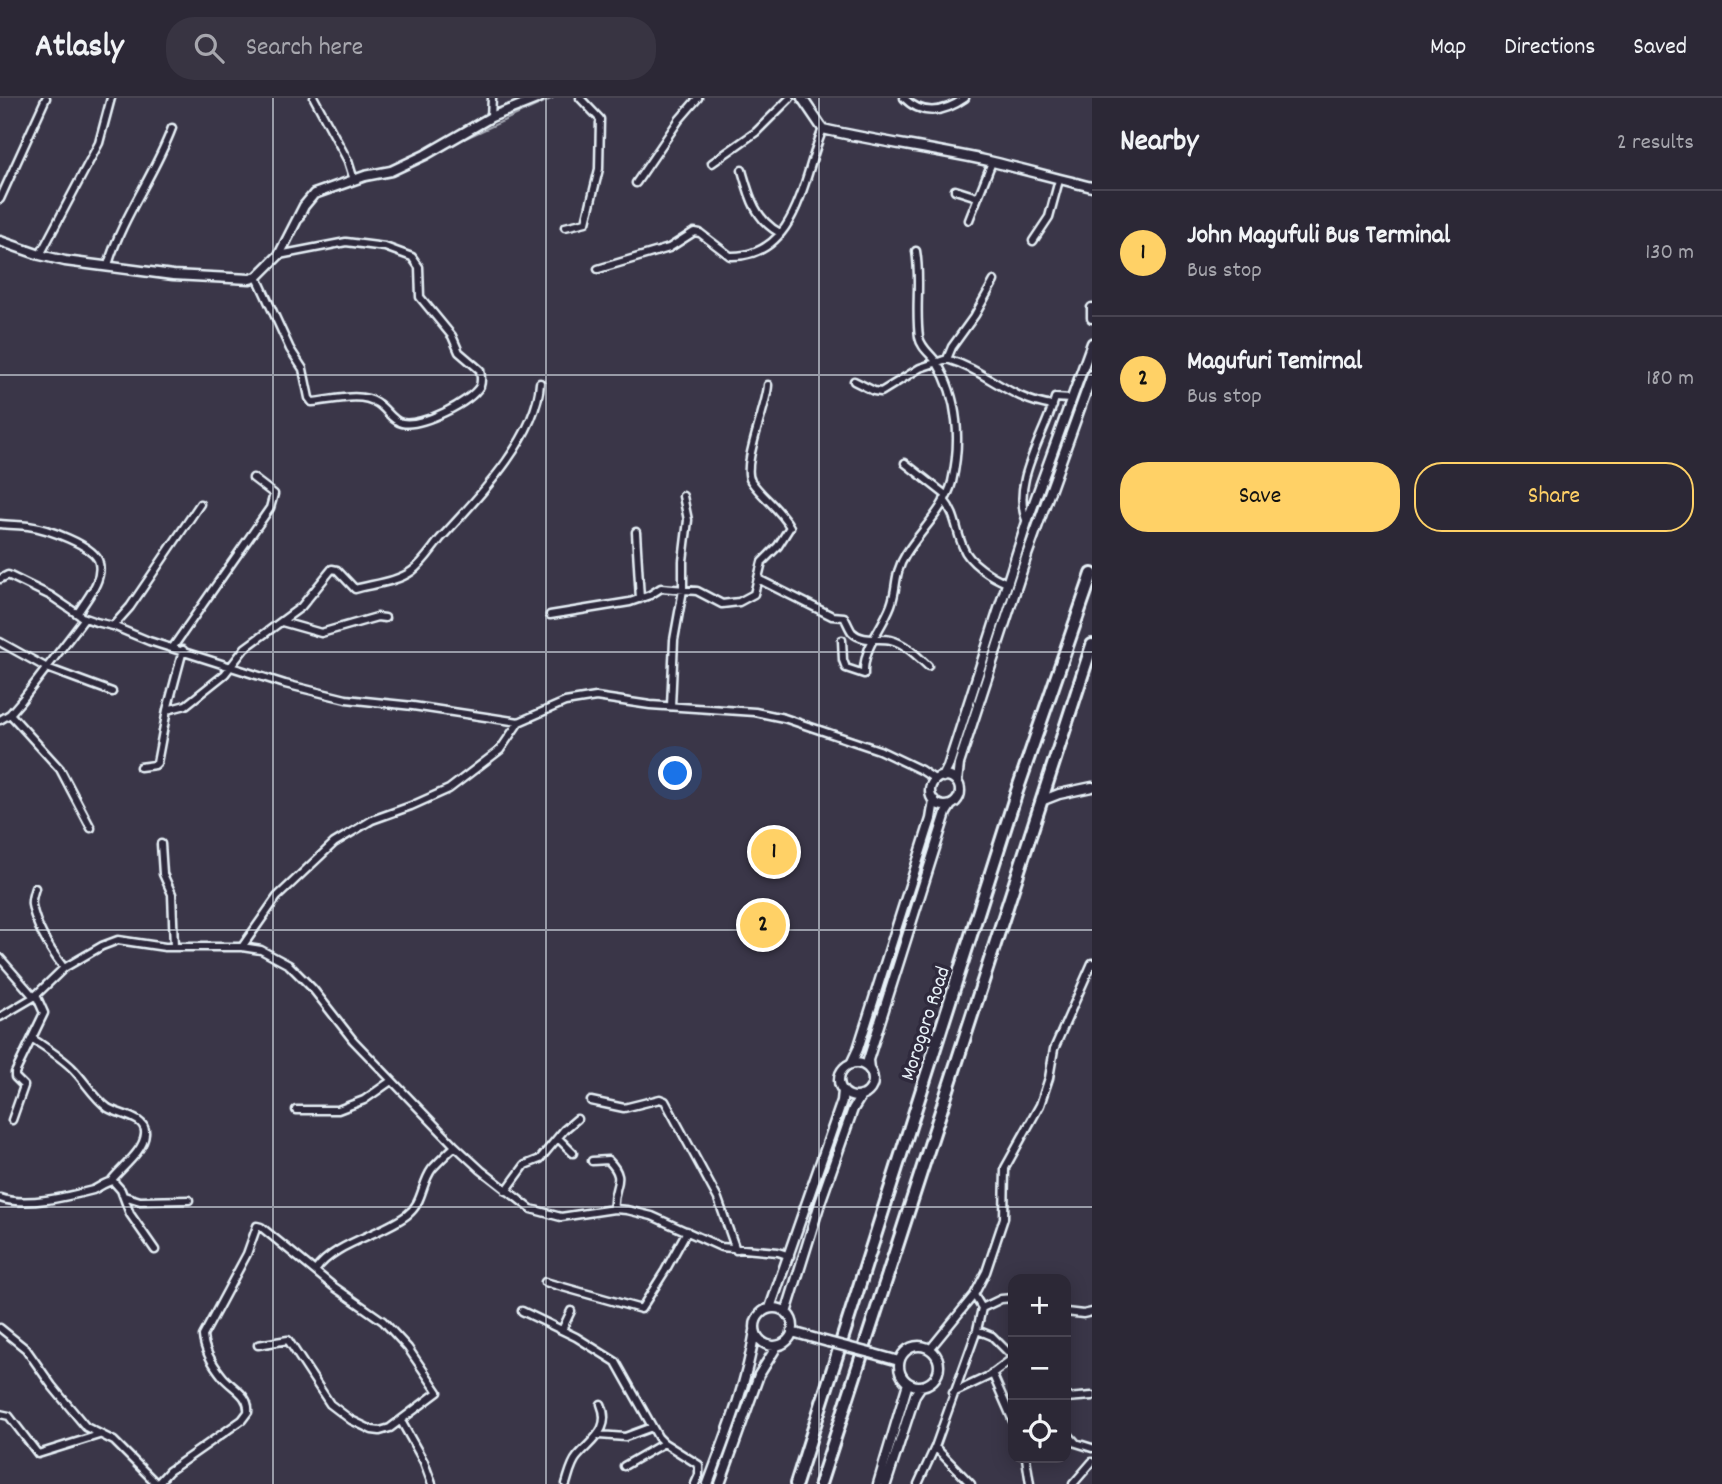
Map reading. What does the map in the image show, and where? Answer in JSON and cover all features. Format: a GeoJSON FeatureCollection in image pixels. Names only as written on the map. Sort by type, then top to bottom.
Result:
{"type":"FeatureCollection","features":[{"type":"Feature","properties":{"kind":"highway","name":"Morogoro Road"},"geometry":{"type":"LineString","coordinates":[[796,1484],[1016,794],[1092,574]]}},
{"type":"Feature","properties":{"kind":"highway","name":"Morogoro Road"},"geometry":{"type":"LineString","coordinates":[[820,1484],[1092,646]]}},
{"type":"Feature","properties":{"kind":"street"},"geometry":{"type":"LineString","coordinates":[[0,200],[46,98]]}},
{"type":"Feature","properties":{"kind":"street"},"geometry":{"type":"LineString","coordinates":[[40,255],[99,142],[111,98]]}},
{"type":"Feature","properties":{"kind":"street"},"geometry":{"type":"LineString","coordinates":[[314,98],[348,161],[354,180]]}},
{"type":"Feature","properties":{"kind":"street"},"geometry":{"type":"LineString","coordinates":[[491,117],[492,98]]}},
{"type":"Feature","properties":{"kind":"street"},"geometry":{"type":"LineString","coordinates":[[0,241],[65,261],[173,275],[250,279],[257,277],[279,255],[308,199],[324,189],[391,171],[491,117],[539,98]]}},
{"type":"Feature","properties":{"kind":"street"},"geometry":{"type":"LineString","coordinates":[[565,227],[586,222],[599,169],[600,119],[580,98]]}},
{"type":"Feature","properties":{"kind":"street"},"geometry":{"type":"LineString","coordinates":[[636,183],[679,120],[698,98]]}},
{"type":"Feature","properties":{"kind":"street"},"geometry":{"type":"LineString","coordinates":[[712,163],[756,132],[790,98]]}},
{"type":"Feature","properties":{"kind":"street"},"geometry":{"type":"LineString","coordinates":[[802,98],[823,129],[992,162],[1092,187]]}},
{"type":"Feature","properties":{"kind":"street"},"geometry":{"type":"LineString","coordinates":[[904,98],[915,108],[934,111],[942,110],[965,98]]}},
{"type":"Feature","properties":{"kind":"street"},"geometry":{"type":"LineString","coordinates":[[107,265],[113,246],[158,162],[172,128]]}},
{"type":"Feature","properties":{"kind":"street"},"geometry":{"type":"LineString","coordinates":[[598,269],[669,248],[694,232],[700,233],[726,254],[735,256],[751,255],[768,245],[780,233],[801,200],[823,129]]}},
{"type":"Feature","properties":{"kind":"street"},"geometry":{"type":"LineString","coordinates":[[969,220],[992,162]]}},
{"type":"Feature","properties":{"kind":"street"},"geometry":{"type":"LineString","coordinates":[[742,170],[758,214],[768,226],[780,233]]}},
{"type":"Feature","properties":{"kind":"street"},"geometry":{"type":"LineString","coordinates":[[1033,241],[1049,216],[1059,180]]}},
{"type":"Feature","properties":{"kind":"street"},"geometry":{"type":"LineString","coordinates":[[955,190],[977,197]]}},
{"type":"Feature","properties":{"kind":"street"},"geometry":{"type":"LineString","coordinates":[[257,277],[290,349],[303,369],[312,402],[341,398],[369,399],[379,403],[396,421],[405,424],[441,414],[478,388],[481,382],[480,370],[459,352],[452,336],[420,297],[419,267],[412,257],[385,247],[346,242],[279,255]]}},
{"type":"Feature","properties":{"kind":"street"},"geometry":{"type":"LineString","coordinates":[[842,640],[846,668],[864,674],[864,659],[891,604],[894,580],[902,561],[945,498],[951,485],[956,460],[957,427],[953,399],[936,362],[919,337],[916,251]]}},
{"type":"Feature","properties":{"kind":"street"},"geometry":{"type":"LineString","coordinates":[[947,359],[994,281]]}},
{"type":"Feature","properties":{"kind":"street"},"geometry":{"type":"LineString","coordinates":[[1092,308],[1092,318]]}},
{"type":"Feature","properties":{"kind":"street"},"geometry":{"type":"LineString","coordinates":[[851,1064],[931,819],[934,800],[931,790],[948,766],[1027,522],[1092,343]]}},
{"type":"Feature","properties":{"kind":"street"},"geometry":{"type":"LineString","coordinates":[[854,381],[881,392],[920,368],[947,359],[979,372],[1024,400],[1053,406]]}},
{"type":"Feature","properties":{"kind":"street"},"geometry":{"type":"LineString","coordinates":[[843,1091],[853,1097],[861,1096],[868,1092],[872,1085],[873,1077],[868,1060],[942,824],[960,793],[957,782],[959,764],[1027,555],[1092,375]]}},
{"type":"Feature","properties":{"kind":"street"},"geometry":{"type":"LineString","coordinates":[[167,710],[186,705],[232,666],[245,648],[309,599],[332,569],[337,570],[355,589],[406,575],[415,569],[477,501],[511,454],[535,406],[540,383]]}},
{"type":"Feature","properties":{"kind":"street"},"geometry":{"type":"LineString","coordinates":[[550,615],[640,598],[661,588],[697,591],[715,601],[732,604],[754,594],[758,587],[762,562],[778,546],[790,527],[749,477],[749,462],[768,385]]}},
{"type":"Feature","properties":{"kind":"street"},"geometry":{"type":"LineString","coordinates":[[1027,522],[1021,494],[1033,456],[1055,398],[1071,399]]}},
{"type":"Feature","properties":{"kind":"street"},"geometry":{"type":"LineString","coordinates":[[905,463],[945,498],[951,509],[961,545],[967,554],[997,579],[1007,583]]}},
{"type":"Feature","properties":{"kind":"street"},"geometry":{"type":"LineString","coordinates":[[173,647],[270,508],[274,494],[253,478]]}},
{"type":"Feature","properties":{"kind":"street"},"geometry":{"type":"LineString","coordinates":[[671,706],[675,631],[683,590],[688,520],[683,496]]}},
{"type":"Feature","properties":{"kind":"street"},"geometry":{"type":"LineString","coordinates":[[113,626],[135,599],[200,504]]}},
{"type":"Feature","properties":{"kind":"street"},"geometry":{"type":"LineString","coordinates":[[0,524],[30,526],[62,535],[98,559],[97,581],[78,613]]}},
{"type":"Feature","properties":{"kind":"street"},"geometry":{"type":"LineString","coordinates":[[636,531],[640,598]]}},
{"type":"Feature","properties":{"kind":"street"},"geometry":{"type":"LineString","coordinates":[[0,579],[8,575],[51,596],[85,618],[149,641],[329,696],[519,722],[565,702],[586,698],[727,709],[784,718],[879,750],[940,778],[951,778],[957,782]]}},
{"type":"Feature","properties":{"kind":"street"},"geometry":{"type":"LineString","coordinates":[[758,579],[832,616],[844,618],[853,633],[873,639],[893,640],[911,650],[928,666]]}},
{"type":"Feature","properties":{"kind":"street"},"geometry":{"type":"LineString","coordinates":[[282,622],[321,634],[377,617],[385,618]]}},
{"type":"Feature","properties":{"kind":"street"},"geometry":{"type":"LineString","coordinates":[[0,720],[10,714],[85,618]]}},
{"type":"Feature","properties":{"kind":"street"},"geometry":{"type":"LineString","coordinates":[[0,642],[47,668],[112,692]]}},
{"type":"Feature","properties":{"kind":"street"},"geometry":{"type":"LineString","coordinates":[[140,766],[157,763],[167,710],[183,650]]}},
{"type":"Feature","properties":{"kind":"street"},"geometry":{"type":"LineString","coordinates":[[10,714],[54,760],[91,828]]}},
{"type":"Feature","properties":{"kind":"street"},"geometry":{"type":"LineString","coordinates":[[242,947],[277,897],[334,843],[372,820],[449,789],[500,750],[519,722]]}},
{"type":"Feature","properties":{"kind":"street"},"geometry":{"type":"LineString","coordinates":[[1041,801],[1092,787]]}},
{"type":"Feature","properties":{"kind":"street"},"geometry":{"type":"LineString","coordinates":[[934,800],[940,805],[951,805]]}},
{"type":"Feature","properties":{"kind":"street"},"geometry":{"type":"LineString","coordinates":[[161,845],[163,877],[171,890],[174,947]]}},
{"type":"Feature","properties":{"kind":"street"},"geometry":{"type":"LineString","coordinates":[[35,888],[33,908],[45,937],[64,968]]}},
{"type":"Feature","properties":{"kind":"street"},"geometry":{"type":"LineString","coordinates":[[0,1017],[35,996],[64,968],[118,940],[174,947],[242,947],[261,950],[289,965],[308,983],[353,1040],[455,1146],[531,1209],[552,1217],[614,1209],[652,1216],[720,1247],[778,1252],[790,1256]]}},
{"type":"Feature","properties":{"kind":"street"},"geometry":{"type":"LineString","coordinates":[[0,958],[35,996],[44,1013],[14,1076],[24,1086],[12,1120]]}},
{"type":"Feature","properties":{"kind":"street"},"geometry":{"type":"LineString","coordinates":[[930,1349],[974,1295],[993,1255],[1006,1206],[1004,1168],[1040,1105],[1049,1078],[1054,1049],[1092,962]]}},
{"type":"Feature","properties":{"kind":"street"},"geometry":{"type":"LineString","coordinates":[[0,1198],[17,1203],[45,1200],[97,1188],[111,1181],[139,1148],[145,1136],[145,1127],[138,1120],[125,1117],[108,1107],[72,1067],[33,1039]]}},
{"type":"Feature","properties":{"kind":"street"},"geometry":{"type":"LineString","coordinates":[[708,1484],[749,1368],[755,1322],[759,1315],[770,1308],[842,1101],[840,1075],[844,1068],[851,1064],[859,1063],[869,1069]]}},
{"type":"Feature","properties":{"kind":"street"},"geometry":{"type":"LineString","coordinates":[[296,1110],[338,1110],[364,1100],[391,1081]]}},
{"type":"Feature","properties":{"kind":"street"},"geometry":{"type":"LineString","coordinates":[[786,1313],[821,1200],[853,1109],[861,1096]]}},
{"type":"Feature","properties":{"kind":"street"},"geometry":{"type":"LineString","coordinates":[[591,1101],[624,1108],[660,1099],[665,1101],[718,1199],[736,1250]]}},
{"type":"Feature","properties":{"kind":"street"},"geometry":{"type":"LineString","coordinates":[[506,1191],[525,1166],[540,1159],[577,1119]]}},
{"type":"Feature","properties":{"kind":"street"},"geometry":{"type":"LineString","coordinates":[[558,1138],[573,1153]]}},
{"type":"Feature","properties":{"kind":"street"},"geometry":{"type":"LineString","coordinates":[[316,1271],[324,1259],[409,1214],[417,1205],[431,1170],[455,1146]]}},
{"type":"Feature","properties":{"kind":"street"},"geometry":{"type":"LineString","coordinates":[[592,1161],[608,1160],[618,1171],[620,1180],[613,1197],[614,1209]]}},
{"type":"Feature","properties":{"kind":"street"},"geometry":{"type":"LineString","coordinates":[[111,1181],[118,1185],[134,1222],[155,1250]]}},
{"type":"Feature","properties":{"kind":"street"},"geometry":{"type":"LineString","coordinates":[[124,1196],[134,1200],[188,1200]]}},
{"type":"Feature","properties":{"kind":"street"},"geometry":{"type":"LineString","coordinates":[[0,1328],[26,1349],[86,1427],[120,1446],[157,1484],[169,1471],[242,1420],[248,1412],[247,1400],[220,1373],[204,1346],[203,1336],[251,1245],[255,1227],[261,1227],[333,1286],[383,1321],[408,1348],[438,1391],[401,1421],[380,1431],[351,1420],[327,1400],[288,1340],[280,1339],[258,1345]]}},
{"type":"Feature","properties":{"kind":"street"},"geometry":{"type":"LineString","coordinates":[[545,1282],[641,1309],[687,1231]]}},
{"type":"Feature","properties":{"kind":"street"},"geometry":{"type":"LineString","coordinates":[[974,1295],[982,1308]]}},
{"type":"Feature","properties":{"kind":"street"},"geometry":{"type":"LineString","coordinates":[[918,1484],[935,1447],[982,1308],[1002,1298],[1008,1298]]}},
{"type":"Feature","properties":{"kind":"street"},"geometry":{"type":"LineString","coordinates":[[755,1331],[764,1345],[777,1346],[785,1343],[792,1332],[791,1320],[779,1309],[770,1308]]}},
{"type":"Feature","properties":{"kind":"street"},"geometry":{"type":"LineString","coordinates":[[522,1311],[562,1330],[616,1362],[652,1427],[664,1443],[699,1465],[695,1484]]}},
{"type":"Feature","properties":{"kind":"street"},"geometry":{"type":"LineString","coordinates":[[562,1330],[571,1311]]}},
{"type":"Feature","properties":{"kind":"street"},"geometry":{"type":"LineString","coordinates":[[1071,1312],[1092,1312]]}},
{"type":"Feature","properties":{"kind":"street"},"geometry":{"type":"LineString","coordinates":[[976,1329],[992,1336],[1008,1352]]}},
{"type":"Feature","properties":{"kind":"street"},"geometry":{"type":"LineString","coordinates":[[792,1332],[900,1361]]}},
{"type":"Feature","properties":{"kind":"street"},"geometry":{"type":"LineString","coordinates":[[720,1484],[755,1386],[777,1346]]}},
{"type":"Feature","properties":{"kind":"street"},"geometry":{"type":"LineString","coordinates":[[921,1346],[930,1349],[938,1360],[939,1369],[933,1380],[920,1386],[908,1383],[900,1373],[900,1361],[904,1352],[921,1346]]}},
{"type":"Feature","properties":{"kind":"street"},"geometry":{"type":"LineString","coordinates":[[953,1393],[972,1385],[1008,1361]]}},
{"type":"Feature","properties":{"kind":"street"},"geometry":{"type":"LineString","coordinates":[[992,1373],[1008,1410]]}},
{"type":"Feature","properties":{"kind":"street"},"geometry":{"type":"LineString","coordinates":[[878,1484],[908,1383]]}},
{"type":"Feature","properties":{"kind":"street"},"geometry":{"type":"LineString","coordinates":[[886,1484],[920,1386]]}},
{"type":"Feature","properties":{"kind":"street"},"geometry":{"type":"LineString","coordinates":[[1071,1398],[1092,1396]]}},
{"type":"Feature","properties":{"kind":"street"},"geometry":{"type":"LineString","coordinates":[[566,1484],[575,1460],[599,1435],[603,1412],[601,1404]]}},
{"type":"Feature","properties":{"kind":"street"},"geometry":{"type":"LineString","coordinates":[[0,1414],[9,1416],[38,1454],[99,1435]]}},
{"type":"Feature","properties":{"kind":"street"},"geometry":{"type":"LineString","coordinates":[[401,1421],[424,1462],[432,1484]]}},
{"type":"Feature","properties":{"kind":"street"},"geometry":{"type":"LineString","coordinates":[[599,1435],[625,1437],[652,1427]]}},
{"type":"Feature","properties":{"kind":"street"},"geometry":{"type":"LineString","coordinates":[[1071,1439],[1092,1448]]}},
{"type":"Feature","properties":{"kind":"street"},"geometry":{"type":"LineString","coordinates":[[624,1466],[664,1443]]}},
{"type":"Feature","properties":{"kind":"street"},"geometry":{"type":"LineString","coordinates":[[935,1447],[971,1484]]}},
{"type":"Feature","properties":{"kind":"street"},"geometry":{"type":"LineString","coordinates":[[1073,1484],[1092,1462]]}},
{"type":"Feature","properties":{"kind":"street"},"geometry":{"type":"LineString","coordinates":[[1027,1463],[1030,1484]]}},
{"type":"Feature","properties":{"kind":"waterway"},"geometry":{"type":"LineString","coordinates":[[442,149],[553,98]]}},
{"type":"Feature","properties":{"kind":"waterway"},"geometry":{"type":"LineString","coordinates":[[814,122],[819,133]]}},
{"type":"Feature","properties":{"kind":"waterway"},"geometry":{"type":"LineString","coordinates":[[823,136],[838,136]]}},
{"type":"Feature","properties":{"kind":"waterway"},"geometry":{"type":"LineString","coordinates":[[871,143],[893,147]]}},
{"type":"Feature","properties":{"kind":"waterway"},"geometry":{"type":"LineString","coordinates":[[395,174],[403,170]]}},
{"type":"Feature","properties":{"kind":"place","name":"John Magufuli Bus Terminal"},"geometry":{"type":"Point","coordinates":[774,852]}},
{"type":"Feature","properties":{"kind":"place","name":"Magufuri Temirnal"},"geometry":{"type":"Point","coordinates":[763,925]}}]}
